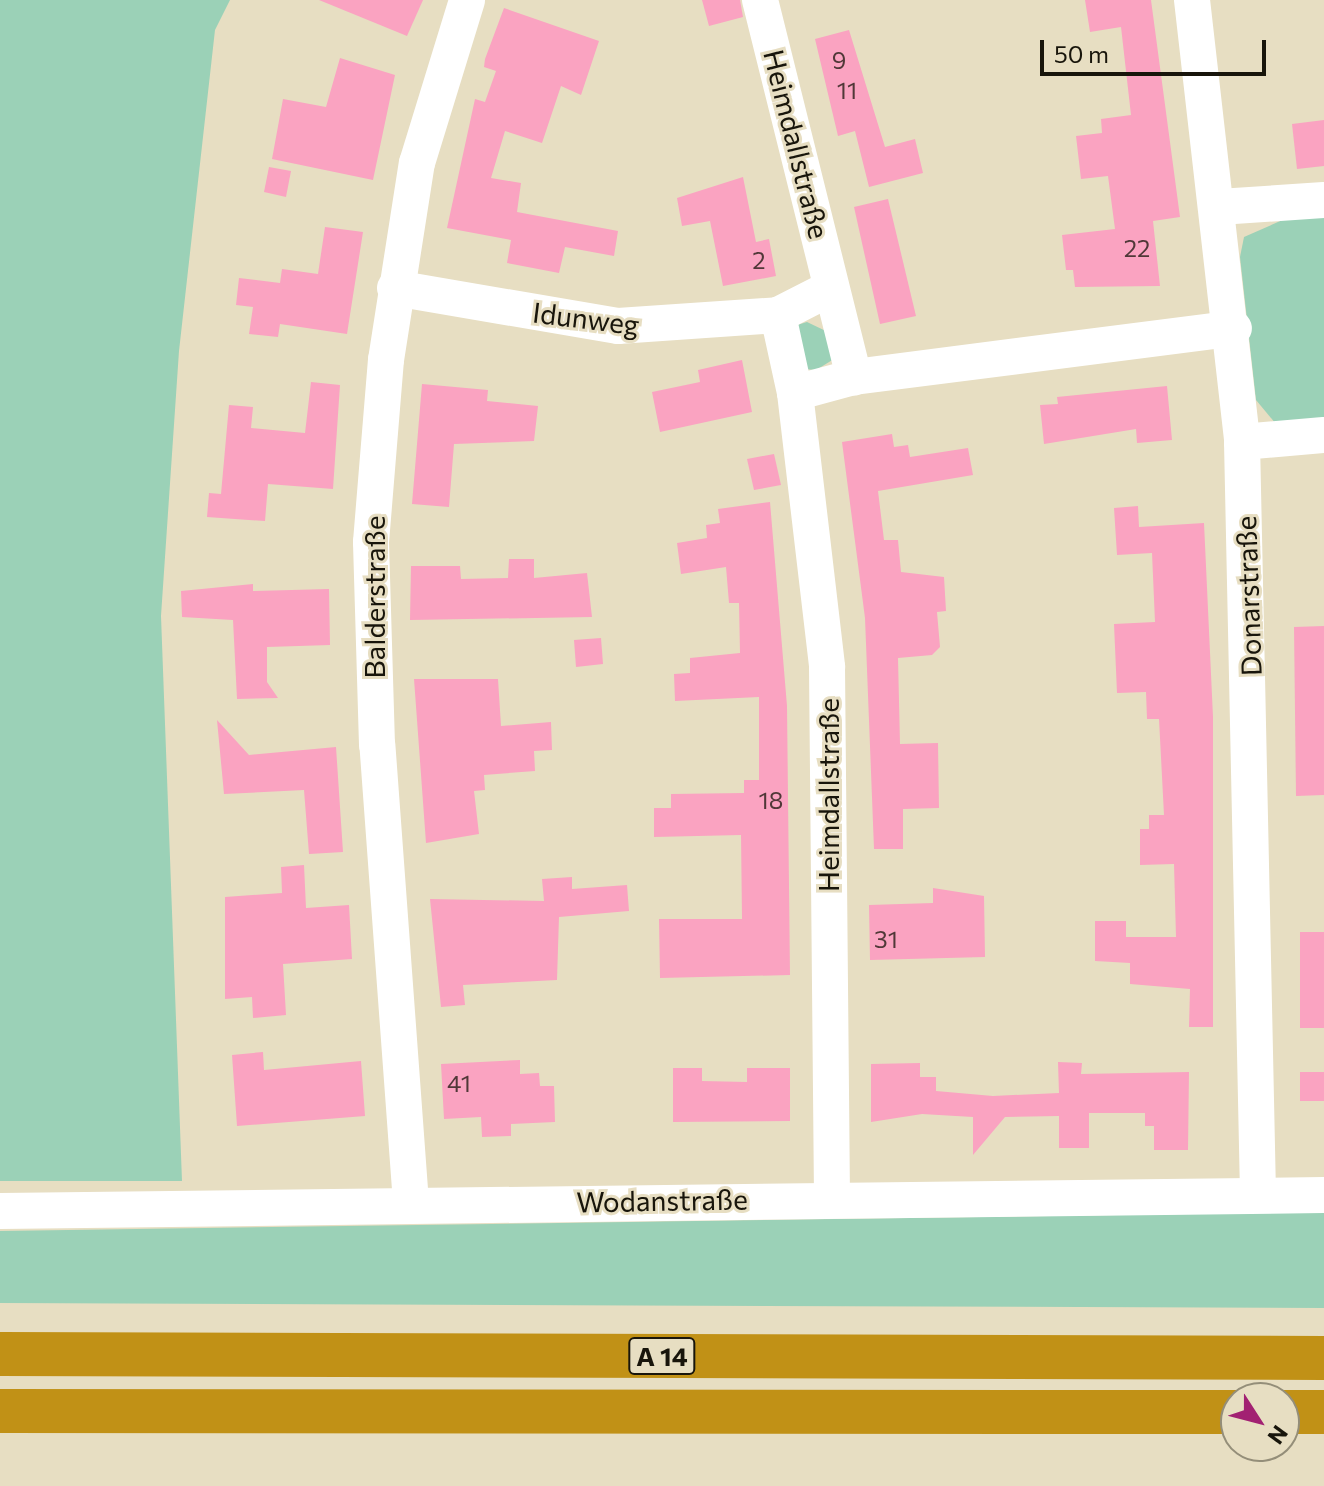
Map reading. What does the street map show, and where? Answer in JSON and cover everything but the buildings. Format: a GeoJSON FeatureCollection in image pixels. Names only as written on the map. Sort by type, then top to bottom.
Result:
{"type":"FeatureCollection","features":[{"type":"Feature","properties":{"kind":"highway","name":"A 14"},"geometry":{"type":"LineString","coordinates":[[0,1354],[1324,1358]]}},
{"type":"Feature","properties":{"kind":"highway","name":"A 14"},"geometry":{"type":"LineString","coordinates":[[0,1411],[1220,1412]]}},
{"type":"Feature","properties":{"kind":"highway"},"geometry":{"type":"LineString","coordinates":[[1300,1412],[1324,1412]]}},
{"type":"Feature","properties":{"kind":"street","name":"Balderstraße"},"geometry":{"type":"LineString","coordinates":[[411,1203],[371,633],[377,440],[395,288],[428,116],[467,0]]}},
{"type":"Feature","properties":{"kind":"street","name":"Heimdallstraße"},"geometry":{"type":"LineString","coordinates":[[760,0],[822,236],[827,290],[840,305],[854,377]]}},
{"type":"Feature","properties":{"kind":"street","name":"Donarstraße"},"geometry":{"type":"LineString","coordinates":[[1192,0],[1234,328],[1242,442],[1258,1194]]}},
{"type":"Feature","properties":{"kind":"street"},"geometry":{"type":"LineString","coordinates":[[1219,207],[1324,200]]}},
{"type":"Feature","properties":{"kind":"street","name":"Idunweg"},"geometry":{"type":"LineString","coordinates":[[395,288],[618,326],[778,315]]}},
{"type":"Feature","properties":{"kind":"street"},"geometry":{"type":"LineString","coordinates":[[778,315],[827,290]]}},
{"type":"Feature","properties":{"kind":"street","name":"Heimdallstraße"},"geometry":{"type":"LineString","coordinates":[[778,315],[795,393],[827,667],[832,1198]]}},
{"type":"Feature","properties":{"kind":"street"},"geometry":{"type":"LineString","coordinates":[[795,393],[854,377],[1234,328]]}},
{"type":"Feature","properties":{"kind":"street"},"geometry":{"type":"LineString","coordinates":[[1242,442],[1324,435]]}},
{"type":"Feature","properties":{"kind":"street","name":"Wodanstraße"},"geometry":{"type":"LineString","coordinates":[[0,1211],[411,1203],[1324,1195]]}},
{"type":"Feature","properties":{"kind":"green space"},"geometry":{"type":"Polygon","coordinates":[[[0,0],[230,0],[215,30],[179,351],[161,616],[182,1181],[0,1181],[0,0]]]}},
{"type":"Feature","properties":{"kind":"green space"},"geometry":{"type":"Polygon","coordinates":[[[1324,217],[1324,420],[1276,424],[1256,400],[1240,257],[1244,237],[1287,218],[1324,217]]]}},
{"type":"Feature","properties":{"kind":"green space"},"geometry":{"type":"Polygon","coordinates":[[[807,322],[830,333],[834,359],[816,370],[804,369],[797,325],[807,322]]]}},
{"type":"Feature","properties":{"kind":"green space"},"geometry":{"type":"Polygon","coordinates":[[[1324,1212],[1324,1308],[0,1303],[0,1231],[1324,1212]]]}}]}
